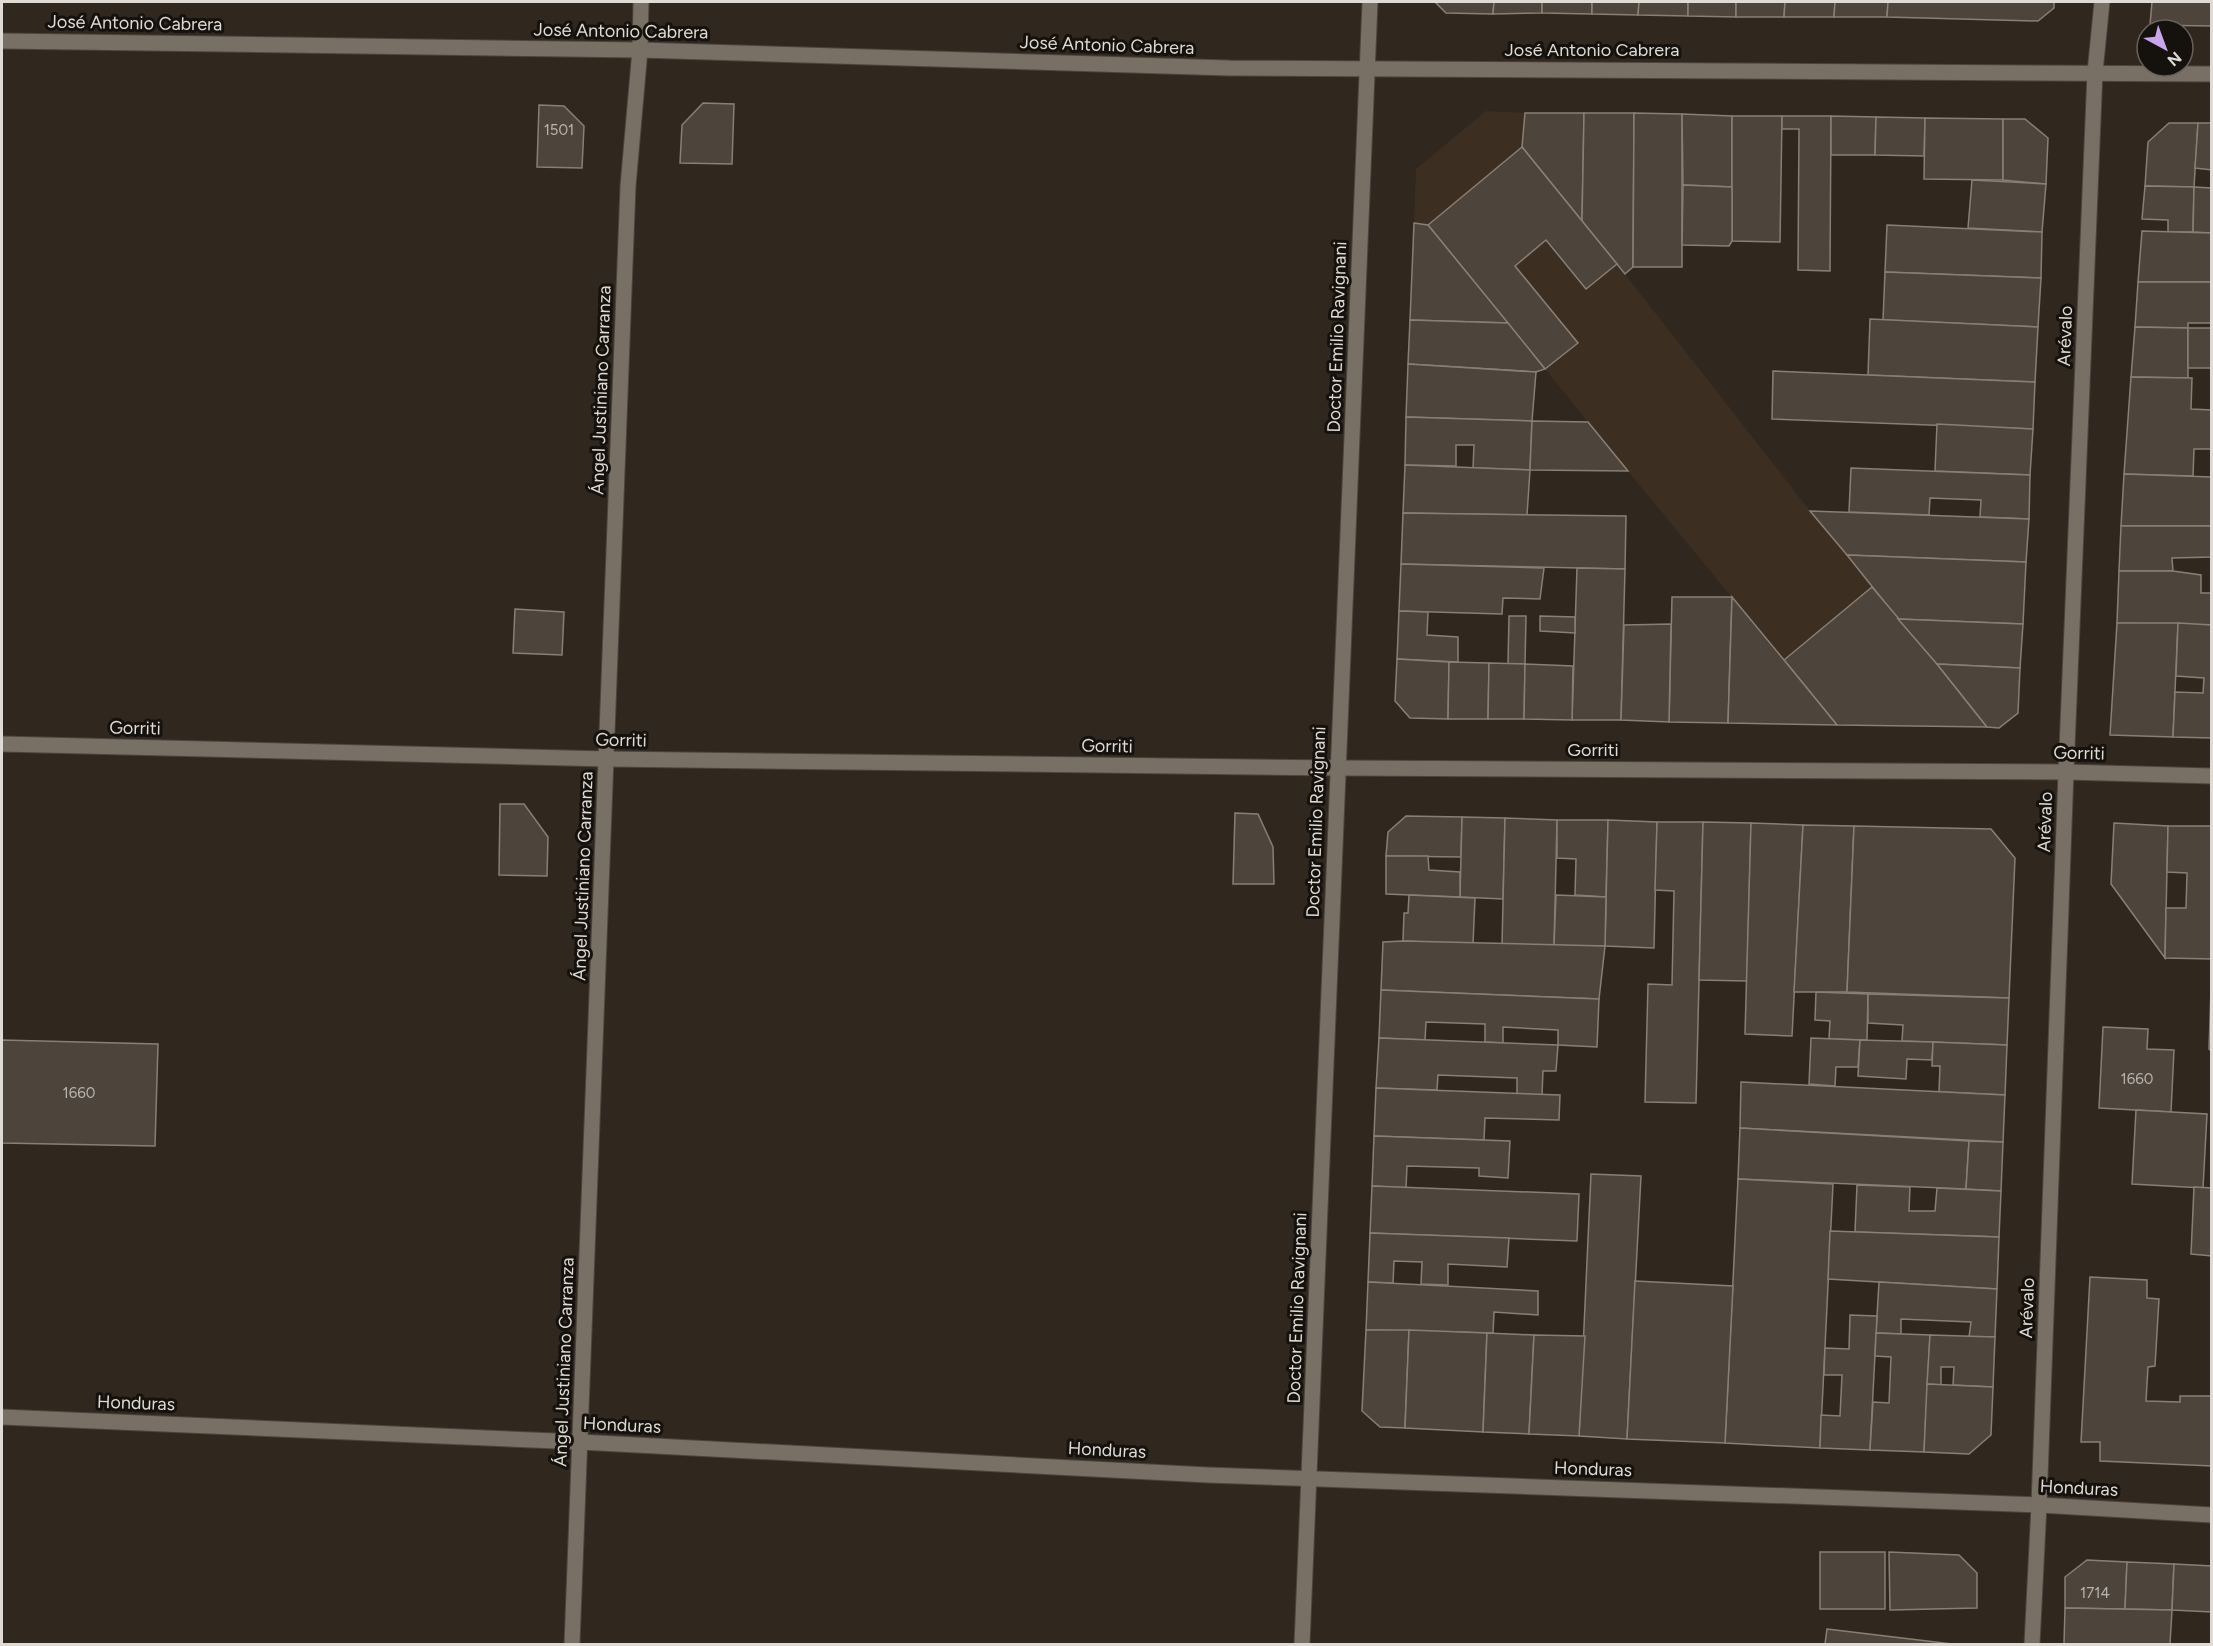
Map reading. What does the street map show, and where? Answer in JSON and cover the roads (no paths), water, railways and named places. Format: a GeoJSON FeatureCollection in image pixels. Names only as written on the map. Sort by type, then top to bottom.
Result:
{"type":"FeatureCollection","features":[{"type":"Feature","properties":{"kind":"street","name":"Ángel Justiniano Carranza"},"geometry":{"type":"LineString","coordinates":[[572,1644],[578,1541],[628,186],[640,50],[641,2]]}},
{"type":"Feature","properties":{"kind":"street","name":"Doctor Emilio Ravignani"},"geometry":{"type":"LineString","coordinates":[[1302,1644],[1370,2]]}},
{"type":"Feature","properties":{"kind":"street","name":"Arévalo"},"geometry":{"type":"LineString","coordinates":[[2032,1644],[2095,72],[2102,2]]}},
{"type":"Feature","properties":{"kind":"street","name":"José Antonio Cabrera"},"geometry":{"type":"LineString","coordinates":[[2,41],[640,50],[1206,67],[2211,74]]}},
{"type":"Feature","properties":{"kind":"street","name":"Gorriti"},"geometry":{"type":"LineString","coordinates":[[2,744],[607,759],[1338,768],[2066,772],[2211,776]]}},
{"type":"Feature","properties":{"kind":"street","name":"Honduras"},"geometry":{"type":"LineString","coordinates":[[2,1417],[580,1442],[1208,1475],[2039,1505],[2211,1515]]}}]}
